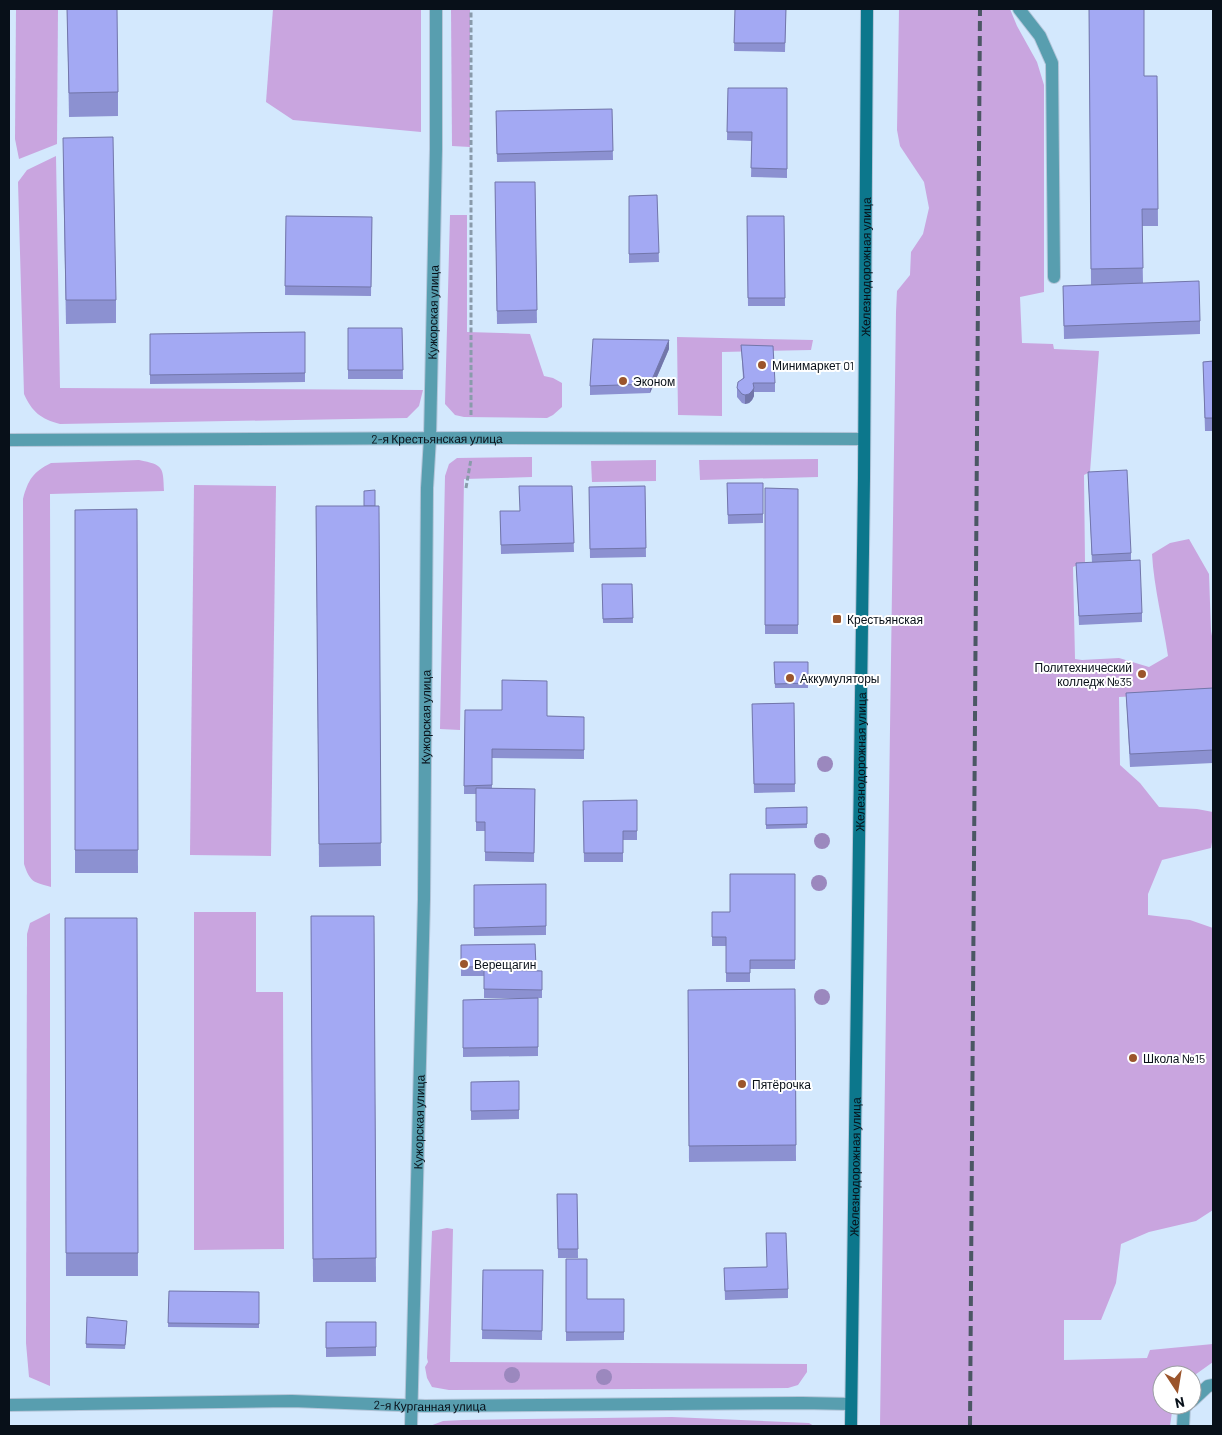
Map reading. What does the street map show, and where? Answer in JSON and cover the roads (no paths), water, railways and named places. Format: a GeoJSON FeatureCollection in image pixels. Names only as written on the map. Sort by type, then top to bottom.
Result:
{"type":"FeatureCollection","features":[{"type":"Feature","properties":{"kind":"main road","name":"Железнодорожная улица"},"geometry":{"type":"LineString","coordinates":[[851,1426],[864,478],[867,9]]}},
{"type":"Feature","properties":{"kind":"street","name":"Кужорская улица"},"geometry":{"type":"LineString","coordinates":[[411,1426],[424,899],[427,488],[430,438],[436,149],[436,9]]}},
{"type":"Feature","properties":{"kind":"street"},"geometry":{"type":"LineString","coordinates":[[1019,9],[1040,36],[1052,64],[1054,277]]}},
{"type":"Feature","properties":{"kind":"street","name":"2-я Крестьянская улица"},"geometry":{"type":"LineString","coordinates":[[9,440],[430,438],[863,439]]}},
{"type":"Feature","properties":{"kind":"street"},"geometry":{"type":"LineString","coordinates":[[1202,1392],[1213,1384]]}},
{"type":"Feature","properties":{"kind":"street","name":"2-я Курганная улица"},"geometry":{"type":"LineString","coordinates":[[9,1405],[292,1401],[412,1405],[851,1404]]}},
{"type":"Feature","properties":{"kind":"railway"},"geometry":{"type":"LineString","coordinates":[[970,1426],[980,9]]}},
{"type":"Feature","properties":{"kind":"place","name":"Минимаркет 01"},"geometry":{"type":"Point","coordinates":[762,365]}},
{"type":"Feature","properties":{"kind":"place","name":"Эконом"},"geometry":{"type":"Point","coordinates":[623,381]}},
{"type":"Feature","properties":{"kind":"place","name":"Крестьянская"},"geometry":{"type":"Point","coordinates":[837,619]}},
{"type":"Feature","properties":{"kind":"place","name":"Политехнический колледж №35"},"geometry":{"type":"Point","coordinates":[1142,674]}},
{"type":"Feature","properties":{"kind":"place","name":"Аккумуляторы"},"geometry":{"type":"Point","coordinates":[790,678]}},
{"type":"Feature","properties":{"kind":"place","name":"Верещагин"},"geometry":{"type":"Point","coordinates":[464,964]}},
{"type":"Feature","properties":{"kind":"place","name":"Школа №15"},"geometry":{"type":"Point","coordinates":[1133,1058]}},
{"type":"Feature","properties":{"kind":"place","name":"Пятёрочка"},"geometry":{"type":"Point","coordinates":[742,1084]}}]}
